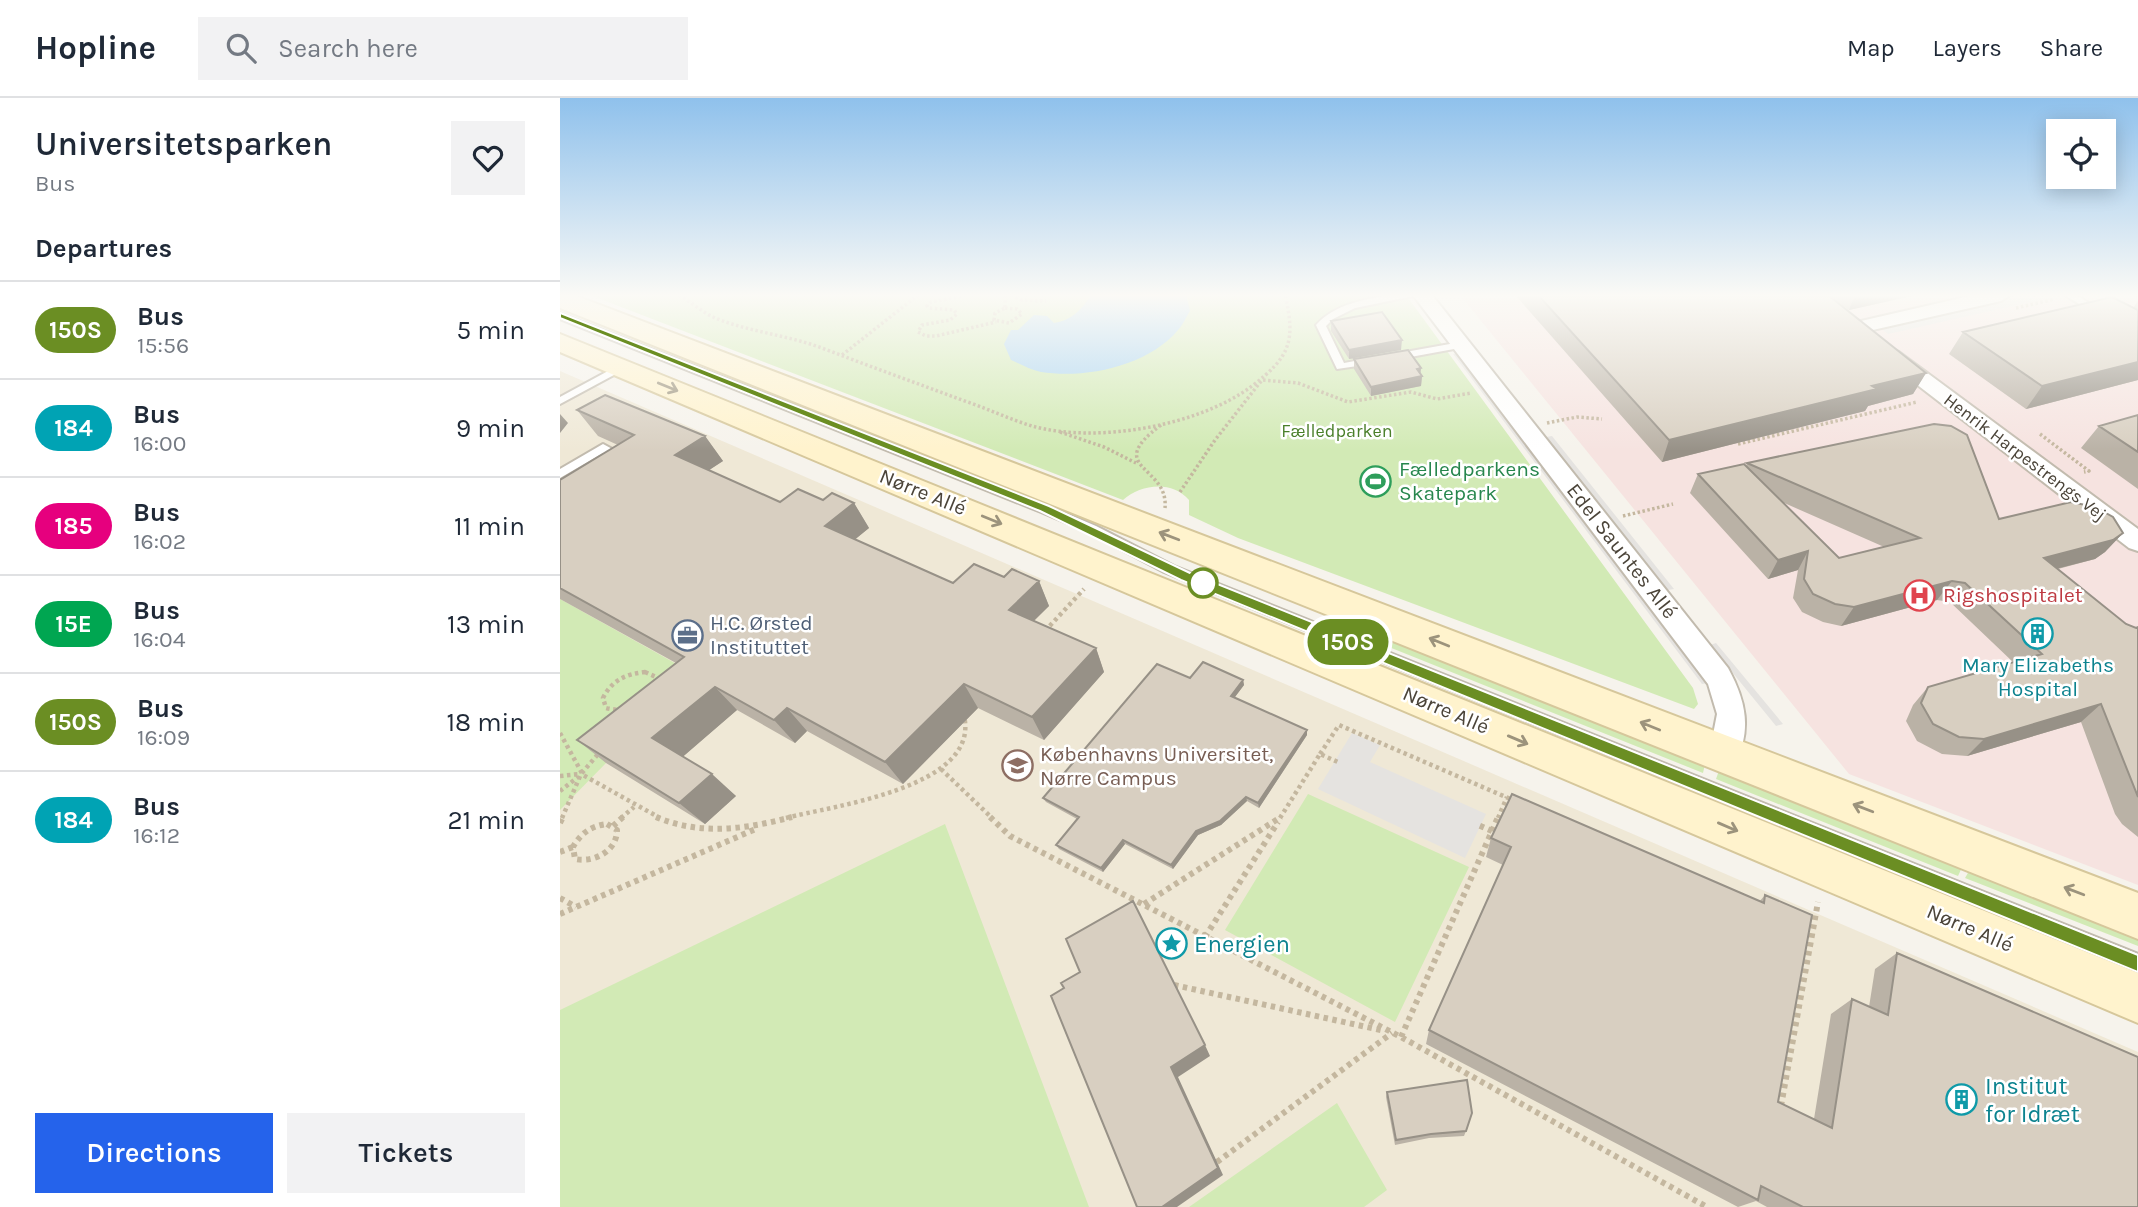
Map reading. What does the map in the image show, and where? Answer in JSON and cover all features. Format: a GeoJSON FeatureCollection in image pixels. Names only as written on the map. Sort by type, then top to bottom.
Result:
{"type":"FeatureCollection","features":[{"type":"Feature","properties":{"kind":"street","name":"Nørre Allé"},"geometry":{"type":"LineString","coordinates":[[572,347],[2138,998]]}},
{"type":"Feature","properties":{"kind":"street"},"geometry":{"type":"LineString","coordinates":[[682,347],[2138,916]]}},
{"type":"Feature","properties":{"kind":"street","name":"Edel Sauntes Allé"},"geometry":{"type":"LineString","coordinates":[[1462,347],[1718,676],[1729,696],[1734,716],[1724,755]]}},
{"type":"Feature","properties":{"kind":"street","name":"Henrik Harpestrengs Vej"},"geometry":{"type":"LineString","coordinates":[[1879,347],[2138,542]]}},
{"type":"Feature","properties":{"kind":"lane"},"geometry":{"type":"LineString","coordinates":[[637,347],[1045,509],[1092,529],[1180,574],[2138,963]]}},
{"type":"Feature","properties":{"kind":"lane"},"geometry":{"type":"LineString","coordinates":[[1331,347],[1340,367],[1451,347]]}},
{"type":"Feature","properties":{"kind":"lane"},"geometry":{"type":"LineString","coordinates":[[560,401],[621,367]]}},
{"type":"Feature","properties":{"kind":"lane"},"geometry":{"type":"LineString","coordinates":[[560,474],[603,448],[635,464],[624,470]]}},
{"type":"Feature","properties":{"kind":"path"},"geometry":{"type":"LineString","coordinates":[[819,347],[1033,426],[1104,447],[1137,464],[1164,493],[1167,503],[1159,514]]}},
{"type":"Feature","properties":{"kind":"path"},"geometry":{"type":"LineString","coordinates":[[842,355],[852,347]]}},
{"type":"Feature","properties":{"kind":"path"},"geometry":{"type":"LineString","coordinates":[[1180,492],[1215,440],[1277,365],[1286,347]]}},
{"type":"Feature","properties":{"kind":"path"},"geometry":{"type":"LineString","coordinates":[[1055,431],[1095,432],[1161,425],[1198,414],[1232,399],[1262,380],[1298,383],[1348,402],[1411,391],[1437,399],[1496,388]]}},
{"type":"Feature","properties":{"kind":"path"},"geometry":{"type":"LineString","coordinates":[[1738,444],[1944,396]]}},
{"type":"Feature","properties":{"kind":"path"},"geometry":{"type":"LineString","coordinates":[[1526,427],[1577,417],[1602,419]]}},
{"type":"Feature","properties":{"kind":"path"},"geometry":{"type":"LineString","coordinates":[[1137,464],[1136,449],[1147,434],[1161,425]]}},
{"type":"Feature","properties":{"kind":"path"},"geometry":{"type":"LineString","coordinates":[[2040,434],[2089,471],[2083,473]]}},
{"type":"Feature","properties":{"kind":"path"},"geometry":{"type":"LineString","coordinates":[[1622,516],[1673,503]]}},
{"type":"Feature","properties":{"kind":"path"},"geometry":{"type":"LineString","coordinates":[[1040,636],[1087,587]]}},
{"type":"Feature","properties":{"kind":"path"},"geometry":{"type":"LineString","coordinates":[[620,711],[638,705],[656,688],[656,677],[645,672],[619,679],[606,691],[603,704],[629,716]]}},
{"type":"Feature","properties":{"kind":"path"},"geometry":{"type":"LineString","coordinates":[[656,688],[663,691]]}},
{"type":"Feature","properties":{"kind":"path"},"geometry":{"type":"LineString","coordinates":[[560,914],[762,826],[822,809],[895,794],[941,769],[962,744],[968,731],[964,716],[974,706]]}},
{"type":"Feature","properties":{"kind":"path"},"geometry":{"type":"LineString","coordinates":[[1206,937],[1339,725],[1520,803]]}},
{"type":"Feature","properties":{"kind":"path"},"geometry":{"type":"LineString","coordinates":[[560,733],[581,774],[634,807],[684,826],[711,830],[762,826]]}},
{"type":"Feature","properties":{"kind":"path"},"geometry":{"type":"LineString","coordinates":[[560,791],[581,774],[602,751]]}},
{"type":"Feature","properties":{"kind":"path"},"geometry":{"type":"LineString","coordinates":[[1320,754],[1339,763]]}},
{"type":"Feature","properties":{"kind":"path"},"geometry":{"type":"LineString","coordinates":[[941,769],[1010,836],[1401,1037],[1707,1207]]}},
{"type":"Feature","properties":{"kind":"path"},"geometry":{"type":"LineString","coordinates":[[560,776],[581,774]]}},
{"type":"Feature","properties":{"kind":"path"},"geometry":{"type":"LineString","coordinates":[[560,823],[581,774]]}},
{"type":"Feature","properties":{"kind":"path"},"geometry":{"type":"LineString","coordinates":[[1401,1037],[1507,797]]}},
{"type":"Feature","properties":{"kind":"path"},"geometry":{"type":"LineString","coordinates":[[612,826],[617,836],[614,844],[599,856],[582,861],[572,854],[580,836],[594,827],[612,826],[634,807]]}},
{"type":"Feature","properties":{"kind":"path"},"geometry":{"type":"LineString","coordinates":[[1143,905],[1280,819]]}},
{"type":"Feature","properties":{"kind":"path"},"geometry":{"type":"LineString","coordinates":[[1476,824],[1492,831]]}},
{"type":"Feature","properties":{"kind":"path"},"geometry":{"type":"LineString","coordinates":[[560,852],[573,847]]}},
{"type":"Feature","properties":{"kind":"path"},"geometry":{"type":"LineString","coordinates":[[560,898],[576,908]]}},
{"type":"Feature","properties":{"kind":"path"},"geometry":{"type":"LineString","coordinates":[[1779,1114],[1818,902]]}},
{"type":"Feature","properties":{"kind":"path"},"geometry":{"type":"LineString","coordinates":[[1801,923],[1813,929]]}},
{"type":"Feature","properties":{"kind":"path"},"geometry":{"type":"LineString","coordinates":[[1174,985],[1392,1033]]}},
{"type":"Feature","properties":{"kind":"path"},"geometry":{"type":"LineString","coordinates":[[1217,1162],[1392,1033]]}},
{"type":"Feature","properties":{"kind":"shaded area","name":"Rigshospitalet"},"geometry":{"type":"Polygon","coordinates":[[[1502,347],[2138,347],[2138,885],[1849,774],[1502,347]]]}},
{"type":"Feature","properties":{"kind":"shaded area"},"geometry":{"type":"Polygon","coordinates":[[[1457,353],[1709,683],[1702,684],[1453,354],[1457,353]]]}},
{"type":"Feature","properties":{"kind":"shaded area","name":"Københavns Universitet, Nørre Campus"},"geometry":{"type":"Polygon","coordinates":[[[560,371],[2138,1052],[2138,1207],[560,1207],[560,371]]]}},
{"type":"Feature","properties":{"kind":"shaded area"},"geometry":{"type":"Polygon","coordinates":[[[1552,436],[1674,589],[1668,590],[1546,437],[1552,436]]]}},
{"type":"Feature","properties":{"kind":"shaded area"},"geometry":{"type":"Polygon","coordinates":[[[1716,643],[1783,724],[1776,726],[1710,645],[1716,643]]]}},
{"type":"Feature","properties":{"kind":"shaded area"},"geometry":{"type":"Polygon","coordinates":[[[1352,733],[1380,745],[1370,762],[1486,814],[1465,858],[1318,789],[1352,733]]]}},
{"type":"Feature","properties":{"kind":"green space","name":"Fælledparken"},"geometry":{"type":"Polygon","coordinates":[[[725,347],[1444,347],[1693,688],[1698,704],[1694,709],[1238,538],[1189,515],[1189,500],[1174,489],[1147,488],[1123,500],[725,347]]]}},
{"type":"Feature","properties":{"kind":"green space"},"geometry":{"type":"Polygon","coordinates":[[[560,599],[707,681],[606,763],[560,810],[560,599]]]}},
{"type":"Feature","properties":{"kind":"green space"},"geometry":{"type":"Polygon","coordinates":[[[1362,625],[1706,760],[1703,773],[1359,635],[1358,630],[1362,625]]]}},
{"type":"Feature","properties":{"kind":"green space"},"geometry":{"type":"Polygon","coordinates":[[[1721,765],[1964,863],[1958,876],[1716,779],[1721,765]]]}},
{"type":"Feature","properties":{"kind":"green space"},"geometry":{"type":"Polygon","coordinates":[[[1308,794],[1469,867],[1395,1022],[1225,930],[1308,794]]]}},
{"type":"Feature","properties":{"kind":"green space"},"geometry":{"type":"Polygon","coordinates":[[[945,824],[1089,1207],[560,1207],[560,1010],[945,824]]]}},
{"type":"Feature","properties":{"kind":"green space"},"geometry":{"type":"Polygon","coordinates":[[[1972,866],[2138,931],[2138,946],[1965,878],[1972,866]]]}},
{"type":"Feature","properties":{"kind":"green space"},"geometry":{"type":"Polygon","coordinates":[[[1337,1103],[1387,1190],[1364,1207],[1189,1207],[1337,1103]]]}},
{"type":"Feature","properties":{"kind":"water"},"geometry":{"type":"Polygon","coordinates":[[[1005,347],[1159,347],[1133,361],[1115,367],[1077,373],[1037,371],[1011,360],[1005,347]]]}},
{"type":"Feature","properties":{"kind":"building"},"geometry":{"type":"Polygon","coordinates":[[[1347,347],[1366,347],[1349,350],[1347,347]]]}},
{"type":"Feature","properties":{"kind":"building"},"geometry":{"type":"Polygon","coordinates":[[[1585,347],[1893,347],[1926,373],[1872,386],[1877,389],[1669,440],[1585,347]]]}},
{"type":"Feature","properties":{"kind":"building"},"geometry":{"type":"Polygon","coordinates":[[[1985,347],[2138,347],[2138,362],[2042,386],[1985,347]]]}},
{"type":"Feature","properties":{"kind":"building"},"geometry":{"type":"Polygon","coordinates":[[[1408,350],[1421,368],[1417,369],[1422,376],[1371,387],[1354,359],[1408,350]]]}},
{"type":"Feature","properties":{"kind":"building","name":"H.C. Ørsted Instituttet"},"geometry":{"type":"Polygon","coordinates":[[[605,395],[705,436],[675,455],[780,502],[798,489],[823,500],[832,493],[854,503],[825,526],[953,583],[974,564],[1004,577],[1012,569],[1039,581],[1009,610],[1096,648],[1032,717],[964,684],[885,762],[787,708],[774,720],[715,687],[652,738],[712,774],[679,803],[577,740],[684,657],[560,588],[560,480],[634,435],[577,410],[605,395]]]}},
{"type":"Feature","properties":{"kind":"building"},"geometry":{"type":"Polygon","coordinates":[[[2138,415],[2138,452],[2099,426],[2138,415]]]}},
{"type":"Feature","properties":{"kind":"building","name":"Mary Elizabeths Hospital"},"geometry":{"type":"Polygon","coordinates":[[[1934,424],[1951,426],[1967,435],[1999,519],[2071,502],[2095,507],[2113,517],[2123,533],[2113,540],[2044,558],[2126,624],[2138,627],[2138,797],[2101,704],[1984,739],[1959,737],[1933,724],[1921,703],[1928,687],[2042,654],[1965,583],[1952,581],[1854,607],[1835,604],[1813,594],[1804,579],[1808,551],[1778,560],[1698,474],[1744,464],[1839,558],[1920,538],[1747,463],[1934,424]]]}},
{"type":"Feature","properties":{"kind":"building"},"geometry":{"type":"Polygon","coordinates":[[[1203,662],[1243,680],[1231,696],[1307,730],[1258,803],[1246,797],[1220,821],[1196,831],[1171,865],[1123,840],[1101,868],[1056,845],[1079,817],[1043,798],[1157,664],[1190,678],[1203,662]]]}},
{"type":"Feature","properties":{"kind":"building"},"geometry":{"type":"Polygon","coordinates":[[[1512,794],[1764,903],[1765,895],[1812,915],[1778,1102],[1832,1128],[1852,999],[1888,1015],[1897,953],[2138,1057],[2138,1207],[1803,1207],[1761,1186],[1758,1200],[1429,1030],[1511,847],[1491,838],[1512,794]]]}},
{"type":"Feature","properties":{"kind":"building"},"geometry":{"type":"Polygon","coordinates":[[[1133,901],[1205,1045],[1171,1067],[1218,1168],[1162,1207],[1137,1207],[1051,996],[1064,988],[1061,983],[1080,972],[1066,939],[1133,901]]]}},
{"type":"Feature","properties":{"kind":"building"},"geometry":{"type":"Polygon","coordinates":[[[1467,1080],[1472,1113],[1466,1131],[1396,1140],[1387,1092],[1467,1080]]]}},
{"type":"Feature","properties":{"kind":"bus line","name":"150S"},"geometry":{"type":"LineString","coordinates":[[640,347],[1045,509],[1092,529],[1186,576],[2138,963]]}},
{"type":"Feature","properties":{"kind":"place","name":"Fælledparkens Skatepark"},"geometry":{"type":"Point","coordinates":[1376,481]}},
{"type":"Feature","properties":{"kind":"place","name":"Rigshospitalet"},"geometry":{"type":"Point","coordinates":[1920,595]}},
{"type":"Feature","properties":{"kind":"place","name":"Mary Elizabeths Hospital"},"geometry":{"type":"Point","coordinates":[2038,633]}},
{"type":"Feature","properties":{"kind":"place","name":"H.C. Ørsted Instituttet"},"geometry":{"type":"Point","coordinates":[687,635]}},
{"type":"Feature","properties":{"kind":"place","name":"Københavns Universitet, Nørre Campus"},"geometry":{"type":"Point","coordinates":[1017,766]}},
{"type":"Feature","properties":{"kind":"place","name":"Energien"},"geometry":{"type":"Point","coordinates":[1171,944]}},
{"type":"Feature","properties":{"kind":"place","name":"Institut for Idræt"},"geometry":{"type":"Point","coordinates":[1962,1100]}}]}
